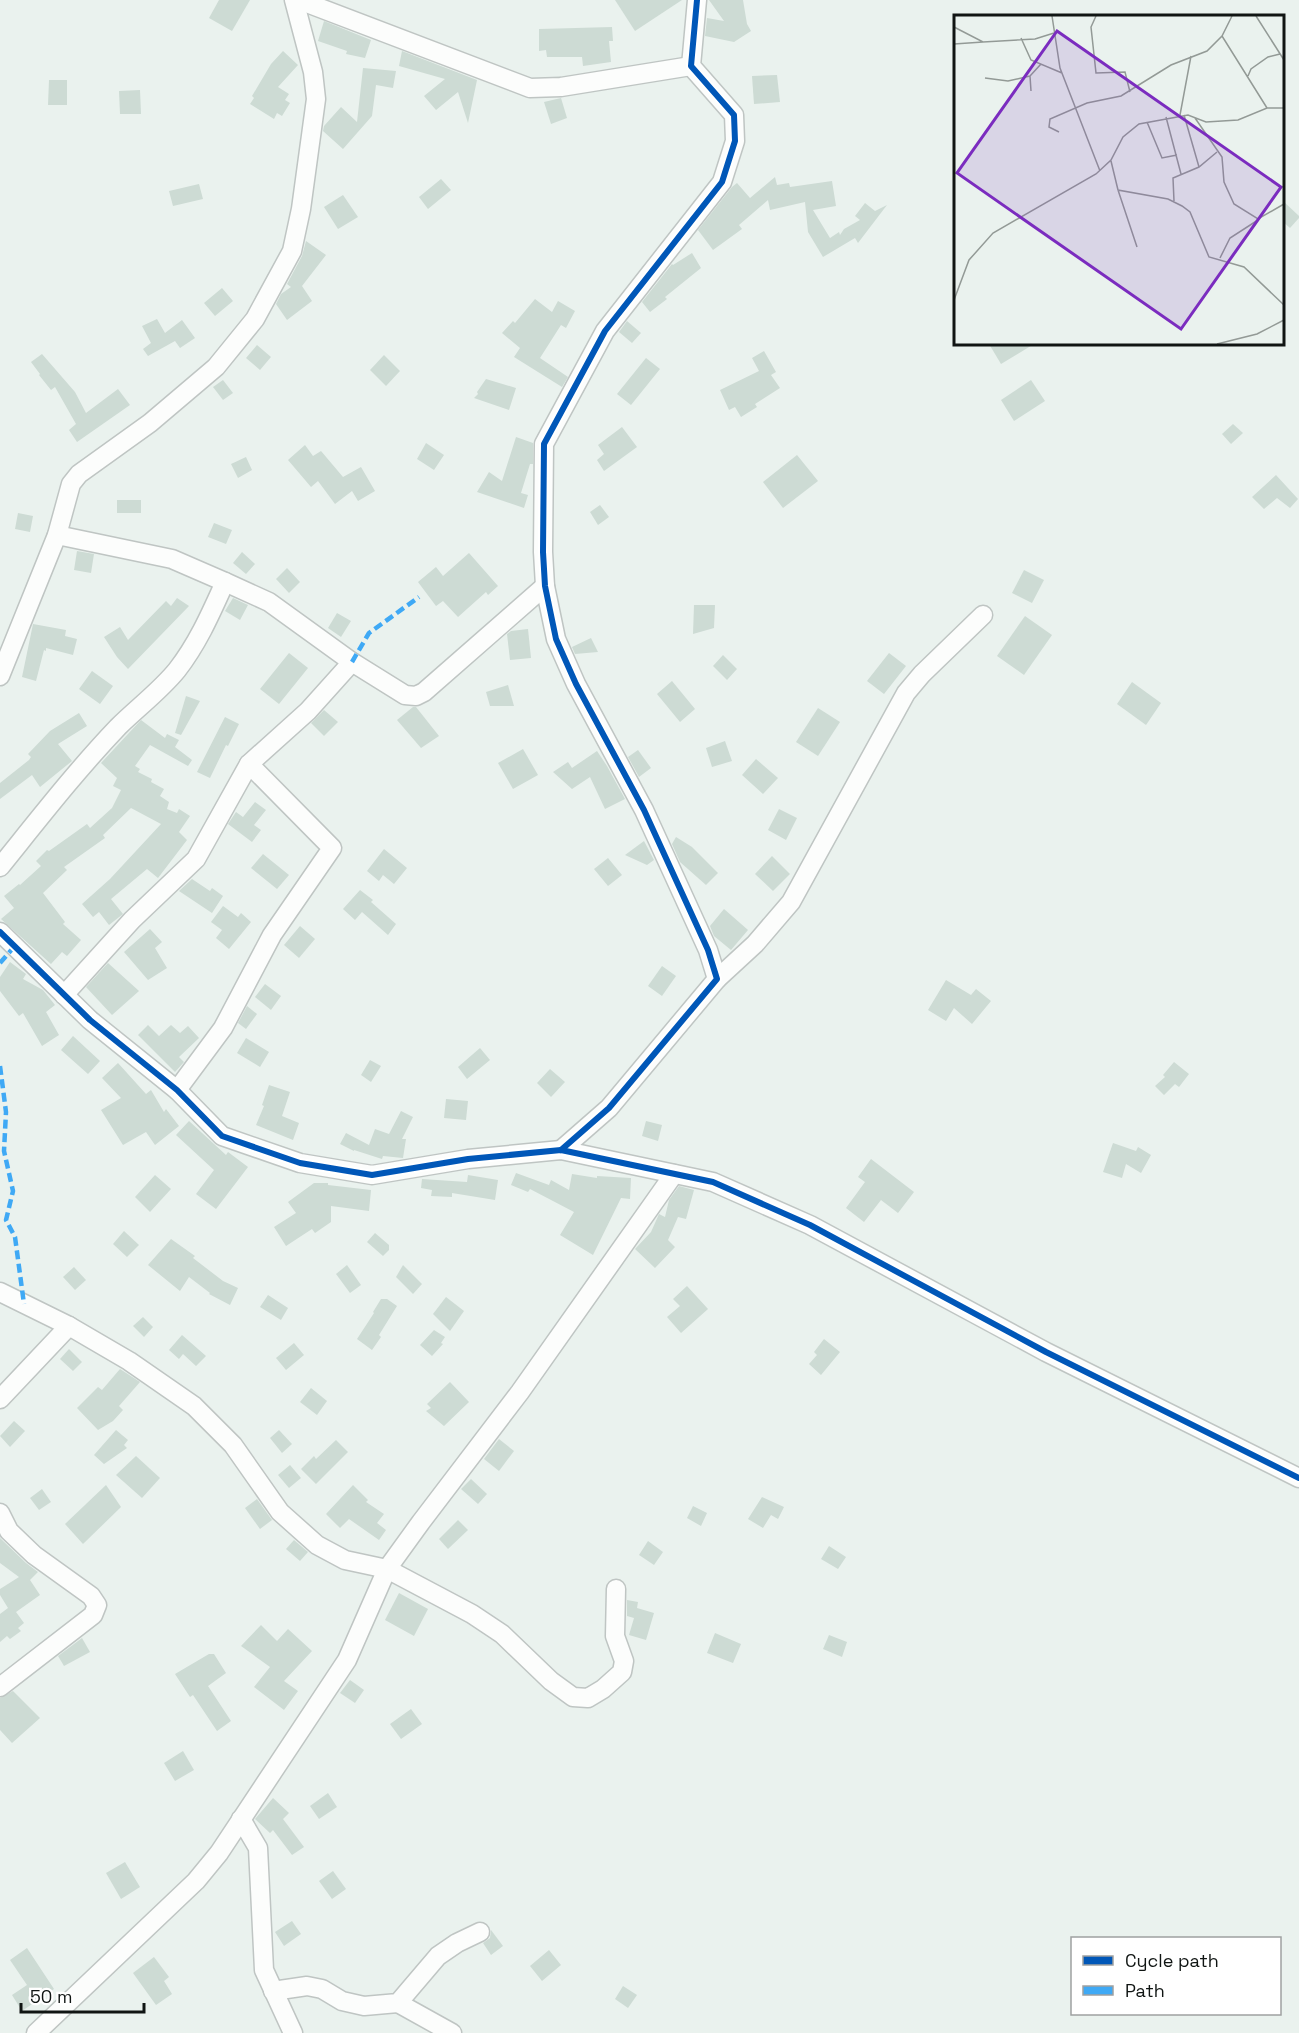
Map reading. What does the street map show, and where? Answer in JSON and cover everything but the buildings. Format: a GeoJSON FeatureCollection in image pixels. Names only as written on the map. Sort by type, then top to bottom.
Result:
{"type":"FeatureCollection","features":[{"type":"Feature","properties":{"kind":"street"},"geometry":{"type":"LineString","coordinates":[[0,676],[57,535],[71,484],[79,474],[150,423],[216,367],[255,319],[292,251],[301,209],[316,99],[314,72],[294,0]]}},
{"type":"Feature","properties":{"kind":"street"},"geometry":{"type":"LineString","coordinates":[[299,0],[530,88],[561,87],[691,66]]}},
{"type":"Feature","properties":{"kind":"street"},"geometry":{"type":"LineString","coordinates":[[697,0],[691,66],[734,115],[735,141],[722,182],[605,331],[544,444],[542,520],[544,586],[556,639],[572,675],[644,810],[708,950],[717,979]]}},
{"type":"Feature","properties":{"kind":"street"},"geometry":{"type":"LineString","coordinates":[[57,535],[172,559],[269,602],[352,662],[405,695],[416,696],[424,692],[544,586]]}},
{"type":"Feature","properties":{"kind":"street"},"geometry":{"type":"LineString","coordinates":[[0,867],[49,806],[118,727],[151,698],[176,670],[200,637],[225,582]]}},
{"type":"Feature","properties":{"kind":"street"},"geometry":{"type":"LineString","coordinates":[[561,1150],[609,1108],[717,979],[755,944],[791,902],[906,693],[922,674],[983,615]]}},
{"type":"Feature","properties":{"kind":"street"},"geometry":{"type":"LineString","coordinates":[[64,995],[132,920],[196,860],[249,764],[308,711],[352,662]]}},
{"type":"Feature","properties":{"kind":"street"},"geometry":{"type":"LineString","coordinates":[[177,1090],[223,1028],[272,935],[332,848],[249,764]]}},
{"type":"Feature","properties":{"kind":"street"},"geometry":{"type":"LineString","coordinates":[[0,932],[90,1020],[177,1090],[222,1136],[300,1163],[372,1175],[468,1159],[561,1150],[713,1182],[810,1225],[1046,1352],[1299,1478]]}},
{"type":"Feature","properties":{"kind":"street"},"geometry":{"type":"LineString","coordinates":[[36,2033],[196,1881],[219,1853],[347,1660],[387,1569],[520,1392],[674,1174]]}},
{"type":"Feature","properties":{"kind":"street"},"geometry":{"type":"LineString","coordinates":[[0,1292],[69,1326],[129,1361],[194,1406],[233,1445],[280,1512],[317,1545],[345,1560],[387,1569],[472,1614],[502,1634],[551,1681],[573,1697],[588,1698],[603,1689],[622,1672],[624,1660],[615,1636],[616,1589]]}},
{"type":"Feature","properties":{"kind":"street"},"geometry":{"type":"LineString","coordinates":[[0,1398],[69,1326]]}},
{"type":"Feature","properties":{"kind":"street"},"geometry":{"type":"LineString","coordinates":[[0,1512],[9,1531],[34,1555],[91,1596],[97,1605],[93,1615],[0,1687]]}},
{"type":"Feature","properties":{"kind":"street"},"geometry":{"type":"LineString","coordinates":[[241,1819],[258,1848],[264,1970],[293,2033]]}},
{"type":"Feature","properties":{"kind":"street"},"geometry":{"type":"LineString","coordinates":[[398,2003],[438,1956],[457,1943],[480,1932]]}},
{"type":"Feature","properties":{"kind":"street"},"geometry":{"type":"LineString","coordinates":[[273,1990],[307,1986],[322,1989],[342,2001],[364,2006],[398,2003],[452,2033]]}},
{"type":"Feature","properties":{"kind":"marked path"},"geometry":{"type":"LineString","coordinates":[[352,662],[369,633],[419,597]]}},
{"type":"Feature","properties":{"kind":"marked path"},"geometry":{"type":"LineString","coordinates":[[0,963],[14,947]]}},
{"type":"Feature","properties":{"kind":"marked path"},"geometry":{"type":"LineString","coordinates":[[0,1066],[6,1112],[4,1151],[13,1191],[6,1220],[15,1237],[24,1304]]}},
{"type":"Feature","properties":{"kind":"cycle path"},"geometry":{"type":"LineString","coordinates":[[561,1150],[609,1108],[717,979],[708,950],[644,810],[576,684],[556,639],[545,586],[543,552],[544,444],[605,331],[722,182],[735,141],[734,115],[691,66],[697,0]]}},
{"type":"Feature","properties":{"kind":"cycle path"},"geometry":{"type":"LineString","coordinates":[[0,932],[90,1020],[177,1090],[222,1136],[300,1163],[372,1175],[468,1159],[561,1150],[713,1182],[810,1225],[1046,1352],[1299,1478]]}}]}
